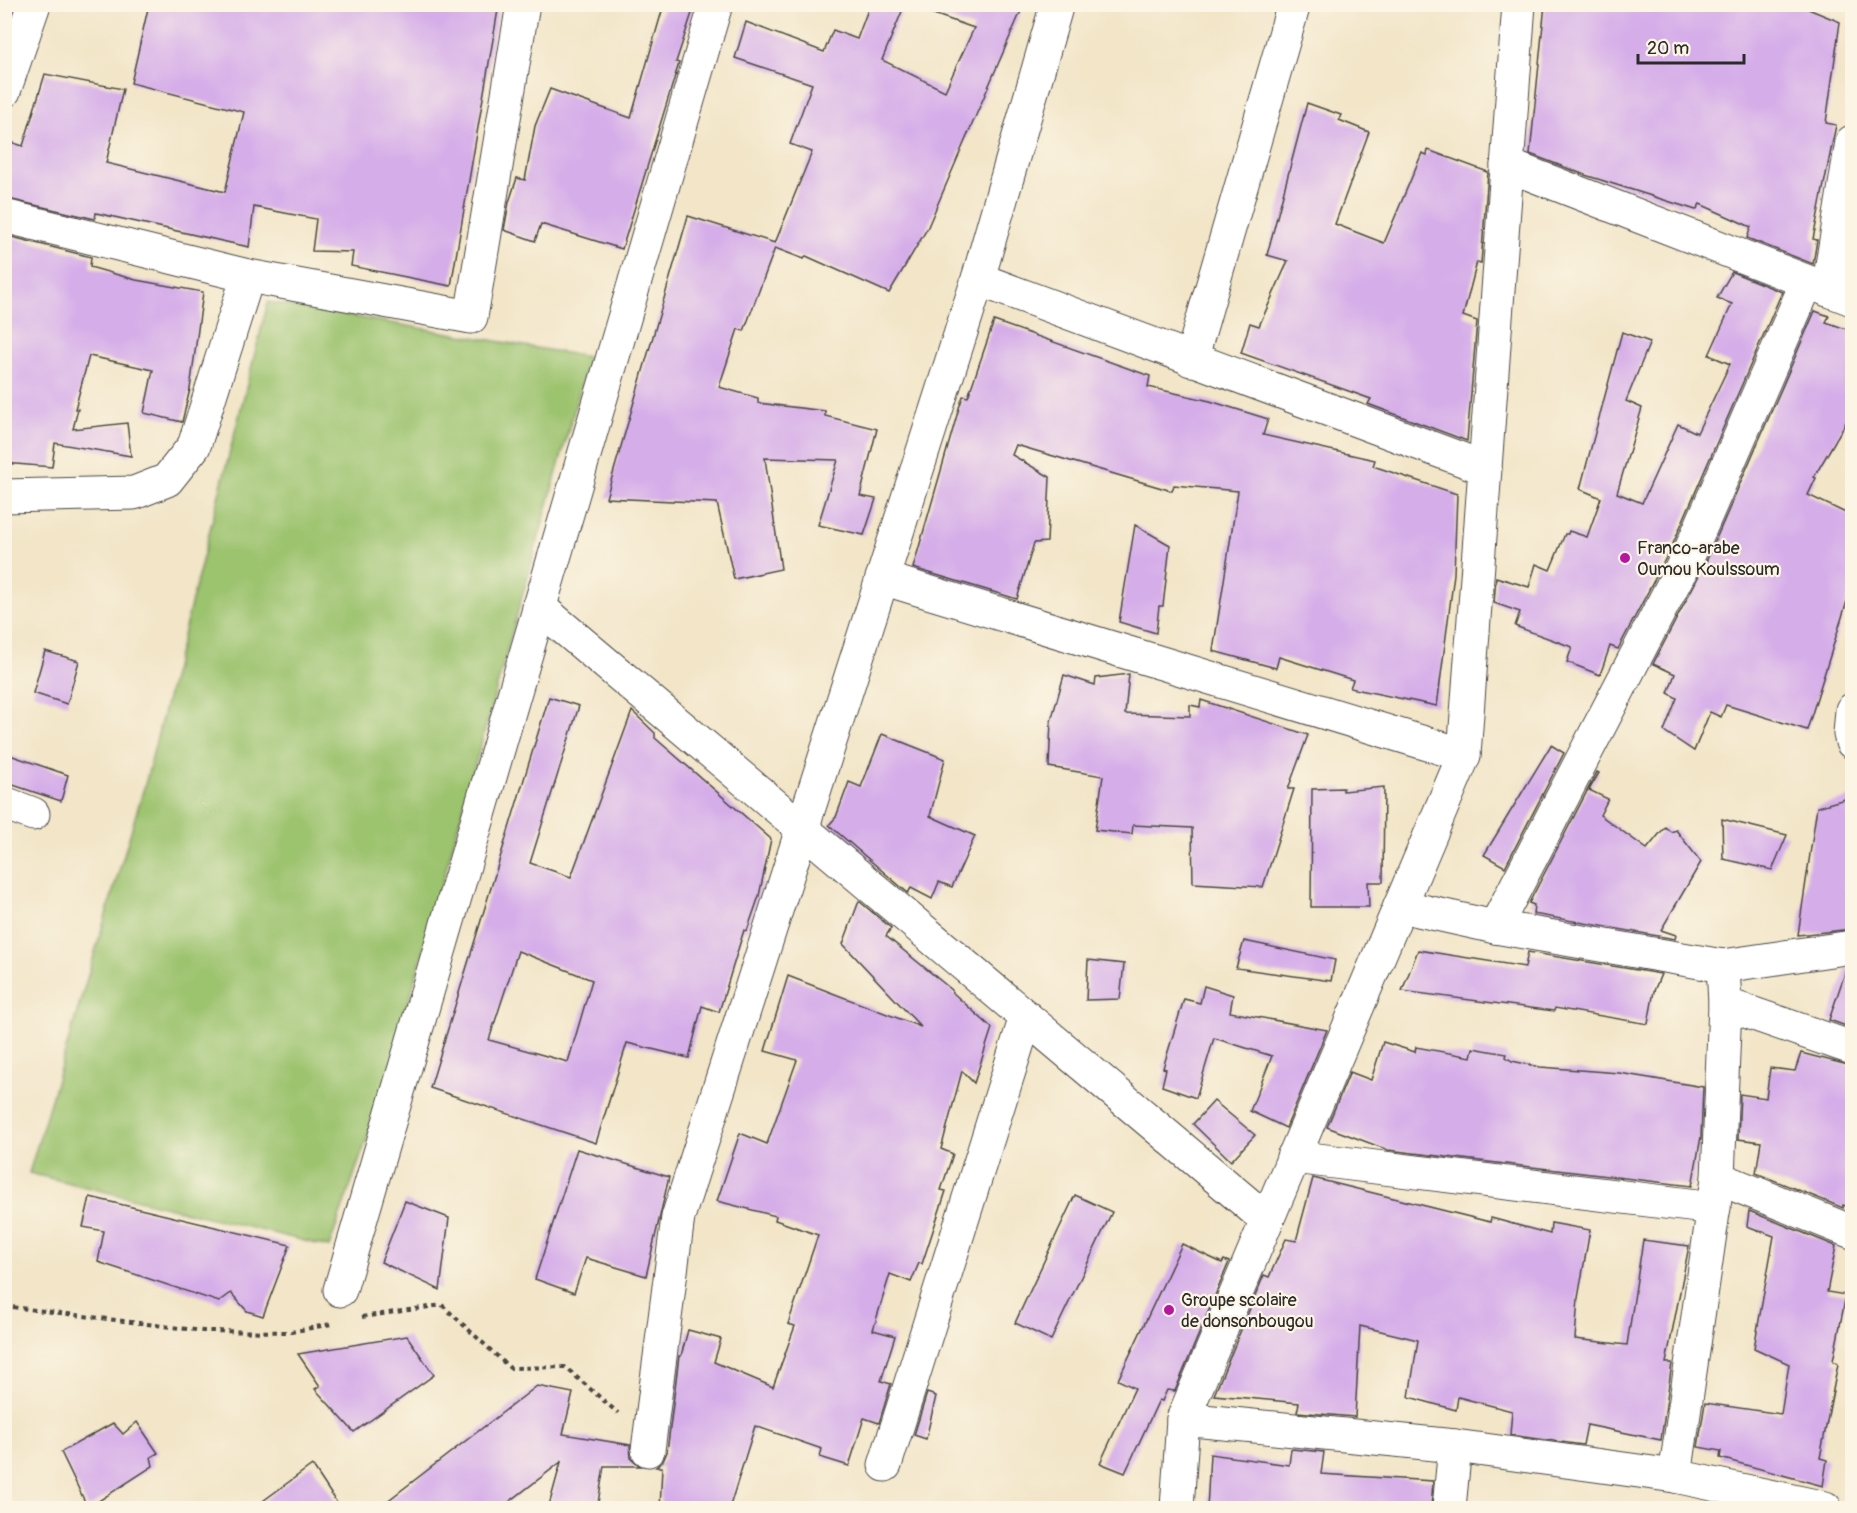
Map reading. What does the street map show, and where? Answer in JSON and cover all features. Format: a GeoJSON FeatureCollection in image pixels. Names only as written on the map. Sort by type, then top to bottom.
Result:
{"type":"FeatureCollection","features":[{"type":"Feature","properties":{"kind":"street"},"geometry":{"type":"LineString","coordinates":[[4,91],[34,4]]}},
{"type":"Feature","properties":{"kind":"street"},"geometry":{"type":"LineString","coordinates":[[4,216],[248,276],[471,317],[523,4]]}},
{"type":"Feature","properties":{"kind":"street"},"geometry":{"type":"LineString","coordinates":[[340,1290],[716,4]]}},
{"type":"Feature","properties":{"kind":"street"},"geometry":{"type":"LineString","coordinates":[[648,1440],[678,1217],[978,279],[1057,4]]}},
{"type":"Feature","properties":{"kind":"street"},"geometry":{"type":"LineString","coordinates":[[1191,360],[1294,4]]}},
{"type":"Feature","properties":{"kind":"street"},"geometry":{"type":"LineString","coordinates":[[1177,1509],[1183,1419],[1464,755],[1519,4]]}},
{"type":"Feature","properties":{"kind":"street"},"geometry":{"type":"LineString","coordinates":[[1495,927],[1829,290],[1852,142]]}},
{"type":"Feature","properties":{"kind":"street"},"geometry":{"type":"LineString","coordinates":[[1507,165],[1829,290]]}},
{"type":"Feature","properties":{"kind":"street"},"geometry":{"type":"LineString","coordinates":[[4,496],[134,493],[167,480],[194,446],[248,276]]}},
{"type":"Feature","properties":{"kind":"street"},"geometry":{"type":"LineString","coordinates":[[978,279],[1485,468]]}},
{"type":"Feature","properties":{"kind":"street"},"geometry":{"type":"LineString","coordinates":[[882,578],[1464,755]]}},
{"type":"Feature","properties":{"kind":"street"},"geometry":{"type":"LineString","coordinates":[[539,607],[1267,1220]]}},
{"type":"Feature","properties":{"kind":"street"},"geometry":{"type":"LineString","coordinates":[[1852,710],[1850,734],[1852,742]]}},
{"type":"Feature","properties":{"kind":"street"},"geometry":{"type":"LineString","coordinates":[[1400,906],[1495,927],[1723,966],[1852,947]]}},
{"type":"Feature","properties":{"kind":"street"},"geometry":{"type":"LineString","coordinates":[[1675,1476],[1716,1193],[1725,1004],[1723,966]]}},
{"type":"Feature","properties":{"kind":"street"},"geometry":{"type":"LineString","coordinates":[[1725,1004],[1852,1048]]}},
{"type":"Feature","properties":{"kind":"street"},"geometry":{"type":"LineString","coordinates":[[885,1465],[1026,1017]]}},
{"type":"Feature","properties":{"kind":"street"},"geometry":{"type":"LineString","coordinates":[[1293,1157],[1716,1193],[1852,1232]]}},
{"type":"Feature","properties":{"kind":"street"},"geometry":{"type":"LineString","coordinates":[[1183,1419],[1455,1446],[1675,1476],[1775,1503],[1824,1509]]}},
{"type":"Feature","properties":{"kind":"street"},"geometry":{"type":"LineString","coordinates":[[1449,1509],[1455,1446]]}},
{"type":"Feature","properties":{"kind":"path"},"geometry":{"type":"LineString","coordinates":[[358,1318],[442,1305],[510,1368],[565,1367],[648,1440]]}},
{"type":"Feature","properties":{"kind":"path"},"geometry":{"type":"LineString","coordinates":[[4,1306],[203,1331],[291,1332],[335,1323]]}},
{"type":"Feature","properties":{"kind":"green space"},"geometry":{"type":"Polygon","coordinates":[[[268,302],[589,357],[386,1084],[329,1247],[29,1173],[146,781],[268,302]]]}},
{"type":"Feature","properties":{"kind":"building"},"geometry":{"type":"Polygon","coordinates":[[[149,4],[499,4],[451,286],[351,266],[353,252],[312,251],[316,219],[254,207],[249,247],[96,213],[95,219],[4,198],[4,140],[23,146],[45,74],[123,89],[106,163],[225,192],[244,112],[131,83],[149,4]]]}},
{"type":"Feature","properties":{"kind":"building"},"geometry":{"type":"Polygon","coordinates":[[[664,4],[695,4],[622,249],[541,224],[535,241],[504,230],[509,202],[517,178],[525,180],[535,126],[550,89],[631,118],[664,4]]]}},
{"type":"Feature","properties":{"kind":"building"},"geometry":{"type":"Polygon","coordinates":[[[870,4],[905,4],[882,60],[945,91],[974,28],[919,9],[920,4],[1024,4],[927,229],[889,293],[806,256],[804,259],[775,248],[744,331],[738,329],[719,387],[758,398],[758,403],[825,411],[825,416],[877,429],[860,496],[876,499],[864,535],[818,525],[838,460],[765,458],[781,569],[734,579],[717,503],[606,498],[688,216],[775,243],[812,152],[790,144],[812,84],[735,58],[746,22],[824,52],[833,30],[857,39],[870,4]]]}},
{"type":"Feature","properties":{"kind":"building"},"geometry":{"type":"Polygon","coordinates":[[[1545,4],[1796,4],[1840,22],[1826,123],[1836,125],[1813,239],[1817,240],[1813,264],[1747,238],[1751,227],[1700,204],[1696,210],[1585,175],[1530,154],[1545,4]]]}},
{"type":"Feature","properties":{"kind":"building"},"geometry":{"type":"Polygon","coordinates":[[[1307,103],[1341,115],[1339,120],[1369,132],[1335,224],[1384,243],[1422,153],[1427,155],[1428,150],[1488,172],[1481,263],[1477,262],[1463,316],[1477,321],[1467,441],[1368,404],[1371,399],[1241,353],[1250,323],[1259,326],[1288,261],[1267,255],[1307,103]]]}},
{"type":"Feature","properties":{"kind":"building"},"geometry":{"type":"Polygon","coordinates":[[[4,235],[91,257],[90,267],[136,280],[203,292],[190,389],[182,422],[144,413],[153,370],[89,356],[75,409],[78,409],[73,429],[127,423],[131,456],[55,443],[52,467],[4,463],[4,235]]]}},
{"type":"Feature","properties":{"kind":"building"},"geometry":{"type":"Polygon","coordinates":[[[1732,272],[1782,292],[1672,546],[1618,649],[1610,646],[1600,675],[1567,662],[1572,647],[1515,626],[1520,612],[1494,603],[1496,577],[1529,587],[1536,564],[1550,570],[1565,534],[1569,531],[1587,537],[1601,498],[1580,489],[1622,332],[1650,342],[1626,401],[1642,408],[1617,493],[1642,503],[1678,424],[1697,433],[1730,364],[1709,355],[1732,304],[1717,298],[1732,272]]]}},
{"type":"Feature","properties":{"kind":"building"},"geometry":{"type":"Polygon","coordinates":[[[1815,311],[1829,316],[1826,322],[1852,331],[1852,412],[1814,477],[1816,478],[1808,495],[1852,516],[1852,585],[1807,730],[1726,705],[1721,717],[1710,712],[1694,751],[1664,731],[1677,698],[1668,693],[1675,674],[1653,664],[1706,562],[1815,311]]]}},
{"type":"Feature","properties":{"kind":"building"},"geometry":{"type":"Polygon","coordinates":[[[994,321],[1150,376],[1148,387],[1210,401],[1268,419],[1263,435],[1375,460],[1373,466],[1457,494],[1454,574],[1437,706],[1350,688],[1353,680],[1279,657],[1276,668],[1213,651],[1238,491],[1174,485],[1172,491],[1016,445],[1012,455],[1050,477],[1047,542],[1034,543],[1017,599],[913,568],[959,408],[963,396],[968,397],[994,321]]]}},
{"type":"Feature","properties":{"kind":"building"},"geometry":{"type":"Polygon","coordinates":[[[1135,525],[1170,545],[1163,606],[1159,606],[1156,633],[1119,622],[1135,525]]]}},
{"type":"Feature","properties":{"kind":"building"},"geometry":{"type":"Polygon","coordinates":[[[45,651],[79,661],[67,704],[33,693],[45,651]]]}},
{"type":"Feature","properties":{"kind":"building"},"geometry":{"type":"Polygon","coordinates":[[[1129,674],[1125,714],[1190,716],[1190,705],[1200,707],[1201,700],[1308,735],[1288,789],[1294,789],[1263,887],[1193,883],[1192,828],[1133,825],[1132,834],[1095,830],[1103,776],[1049,767],[1051,721],[1064,675],[1095,685],[1096,678],[1129,674]]]}},
{"type":"Feature","properties":{"kind":"building"},"geometry":{"type":"Polygon","coordinates":[[[549,697],[579,706],[530,863],[571,877],[632,711],[655,733],[655,738],[771,839],[759,896],[747,931],[744,930],[719,1012],[702,1006],[689,1058],[627,1043],[596,1143],[430,1088],[549,697]],[[518,951],[489,1040],[568,1062],[592,980],[518,951]]]}},
{"type":"Feature","properties":{"kind":"building"},"geometry":{"type":"Polygon","coordinates":[[[882,734],[945,759],[930,816],[975,836],[952,887],[939,882],[932,899],[911,888],[908,893],[829,825],[836,817],[849,782],[861,787],[882,734]]]}},
{"type":"Feature","properties":{"kind":"building"},"geometry":{"type":"Polygon","coordinates":[[[1551,745],[1564,753],[1505,867],[1484,855],[1551,745]]]}},
{"type":"Feature","properties":{"kind":"building"},"geometry":{"type":"Polygon","coordinates":[[[4,753],[68,775],[61,801],[4,782],[4,753]]]}},
{"type":"Feature","properties":{"kind":"building"},"geometry":{"type":"Polygon","coordinates":[[[1597,772],[1599,773],[1589,790],[1608,799],[1600,815],[1647,849],[1665,827],[1671,832],[1676,830],[1701,862],[1661,930],[1676,935],[1675,939],[1533,914],[1534,905],[1529,903],[1597,772]]]}},
{"type":"Feature","properties":{"kind":"building"},"geometry":{"type":"Polygon","coordinates":[[[1384,787],[1383,882],[1368,882],[1369,907],[1311,907],[1312,789],[1343,788],[1343,791],[1384,787]]]}},
{"type":"Feature","properties":{"kind":"building"},"geometry":{"type":"Polygon","coordinates":[[[1852,797],[1852,929],[1798,935],[1817,807],[1852,797]]]}},
{"type":"Feature","properties":{"kind":"building"},"geometry":{"type":"Polygon","coordinates":[[[1722,819],[1787,835],[1772,870],[1723,859],[1722,819]]]}},
{"type":"Feature","properties":{"kind":"building"},"geometry":{"type":"Polygon","coordinates":[[[859,901],[891,928],[886,936],[952,990],[992,1028],[974,1083],[962,1071],[941,1149],[953,1154],[941,1190],[946,1191],[922,1264],[919,1263],[911,1282],[890,1274],[873,1330],[895,1336],[881,1381],[891,1384],[879,1423],[864,1418],[849,1466],[820,1457],[822,1449],[755,1426],[729,1509],[660,1509],[662,1467],[656,1467],[663,1461],[667,1452],[679,1356],[681,1356],[688,1330],[721,1339],[714,1362],[773,1387],[795,1326],[788,1324],[818,1235],[775,1220],[776,1216],[717,1201],[740,1133],[767,1144],[797,1060],[765,1051],[788,976],[921,1027],[843,944],[859,901]]]}},
{"type":"Feature","properties":{"kind":"building"},"geometry":{"type":"Polygon","coordinates":[[[1244,941],[1335,960],[1331,981],[1236,968],[1244,941]]]}},
{"type":"Feature","properties":{"kind":"building"},"geometry":{"type":"Polygon","coordinates":[[[1418,950],[1525,967],[1528,952],[1661,974],[1654,991],[1648,1024],[1555,1008],[1554,1011],[1402,991],[1418,950]]]}},
{"type":"Feature","properties":{"kind":"building"},"geometry":{"type":"Polygon","coordinates":[[[1088,960],[1124,964],[1120,999],[1086,1000],[1088,960]]]}},
{"type":"Feature","properties":{"kind":"building"},"geometry":{"type":"Polygon","coordinates":[[[1852,966],[1852,1028],[1829,1020],[1847,967],[1852,966]]]}},
{"type":"Feature","properties":{"kind":"building"},"geometry":{"type":"Polygon","coordinates":[[[1204,986],[1233,995],[1230,1012],[1327,1030],[1286,1128],[1250,1111],[1272,1056],[1214,1038],[1196,1098],[1162,1086],[1166,1069],[1163,1068],[1184,999],[1200,1003],[1204,986]]]}},
{"type":"Feature","properties":{"kind":"building"},"geometry":{"type":"Polygon","coordinates":[[[1383,1042],[1415,1052],[1416,1047],[1471,1057],[1473,1048],[1507,1054],[1506,1057],[1512,1061],[1540,1067],[1619,1073],[1703,1087],[1701,1137],[1692,1186],[1388,1150],[1327,1127],[1350,1072],[1371,1080],[1383,1042]]]}},
{"type":"Feature","properties":{"kind":"building"},"geometry":{"type":"Polygon","coordinates":[[[1801,1053],[1852,1066],[1852,1208],[1843,1205],[1843,1208],[1756,1173],[1761,1142],[1738,1139],[1740,1094],[1766,1098],[1770,1068],[1795,1071],[1801,1053]]]}},
{"type":"Feature","properties":{"kind":"building"},"geometry":{"type":"Polygon","coordinates":[[[1214,1101],[1255,1135],[1231,1161],[1193,1124],[1214,1101]]]}},
{"type":"Feature","properties":{"kind":"building"},"geometry":{"type":"Polygon","coordinates":[[[577,1149],[669,1177],[646,1276],[586,1258],[574,1293],[535,1279],[577,1149]]]}},
{"type":"Feature","properties":{"kind":"building"},"geometry":{"type":"Polygon","coordinates":[[[1313,1178],[1490,1222],[1491,1218],[1550,1234],[1551,1223],[1590,1230],[1578,1298],[1575,1339],[1627,1345],[1643,1240],[1689,1246],[1666,1363],[1672,1363],[1661,1440],[1587,1425],[1583,1445],[1510,1435],[1512,1411],[1458,1397],[1456,1410],[1409,1397],[1418,1340],[1360,1326],[1355,1417],[1297,1412],[1299,1403],[1214,1395],[1264,1275],[1269,1277],[1286,1239],[1296,1241],[1313,1178]]]}},
{"type":"Feature","properties":{"kind":"building"},"geometry":{"type":"Polygon","coordinates":[[[1075,1195],[1112,1212],[1051,1340],[1015,1323],[1075,1195]]]}},
{"type":"Feature","properties":{"kind":"building"},"geometry":{"type":"Polygon","coordinates":[[[90,1197],[290,1245],[263,1316],[247,1311],[231,1293],[219,1302],[98,1262],[104,1231],[83,1227],[90,1197]]]}},
{"type":"Feature","properties":{"kind":"building"},"geometry":{"type":"Polygon","coordinates":[[[405,1201],[449,1218],[440,1290],[381,1262],[405,1201]]]}},
{"type":"Feature","properties":{"kind":"building"},"geometry":{"type":"Polygon","coordinates":[[[1749,1211],[1836,1246],[1827,1292],[1846,1295],[1833,1361],[1838,1364],[1820,1458],[1827,1460],[1823,1486],[1720,1458],[1721,1451],[1698,1447],[1705,1403],[1781,1414],[1789,1364],[1754,1348],[1774,1236],[1747,1226],[1749,1211]]]}},
{"type":"Feature","properties":{"kind":"building"},"geometry":{"type":"Polygon","coordinates":[[[1182,1244],[1222,1263],[1224,1260],[1229,1262],[1175,1391],[1167,1390],[1162,1401],[1159,1400],[1125,1473],[1100,1463],[1135,1388],[1118,1380],[1182,1244]]]}},
{"type":"Feature","properties":{"kind":"building"},"geometry":{"type":"Polygon","coordinates":[[[407,1336],[434,1375],[354,1432],[315,1389],[320,1386],[298,1354],[407,1336]]]}},
{"type":"Feature","properties":{"kind":"building"},"geometry":{"type":"Polygon","coordinates":[[[537,1386],[573,1393],[563,1434],[630,1445],[631,1458],[640,1466],[604,1466],[597,1509],[548,1509],[561,1462],[500,1509],[377,1509],[537,1386]]]}},
{"type":"Feature","properties":{"kind":"building"},"geometry":{"type":"Polygon","coordinates":[[[927,1393],[936,1396],[926,1439],[914,1435],[927,1393]]]}},
{"type":"Feature","properties":{"kind":"building"},"geometry":{"type":"Polygon","coordinates":[[[137,1422],[158,1453],[151,1457],[153,1466],[88,1508],[61,1452],[113,1423],[123,1434],[137,1422]]]}},
{"type":"Feature","properties":{"kind":"building"},"geometry":{"type":"Polygon","coordinates":[[[1291,1449],[1324,1452],[1321,1474],[1433,1481],[1431,1509],[1207,1509],[1210,1454],[1289,1465],[1291,1449]]]}},
{"type":"Feature","properties":{"kind":"building"},"geometry":{"type":"Polygon","coordinates":[[[312,1465],[341,1509],[252,1509],[312,1465]]]}},
{"type":"Feature","properties":{"kind":"place","name":"Franco-arabe Oumou Koulssoum"},"geometry":{"type":"Point","coordinates":[1625,558]}},
{"type":"Feature","properties":{"kind":"place","name":"Groupe scolaire de donsonbougou"},"geometry":{"type":"Point","coordinates":[1169,1310]}}]}
